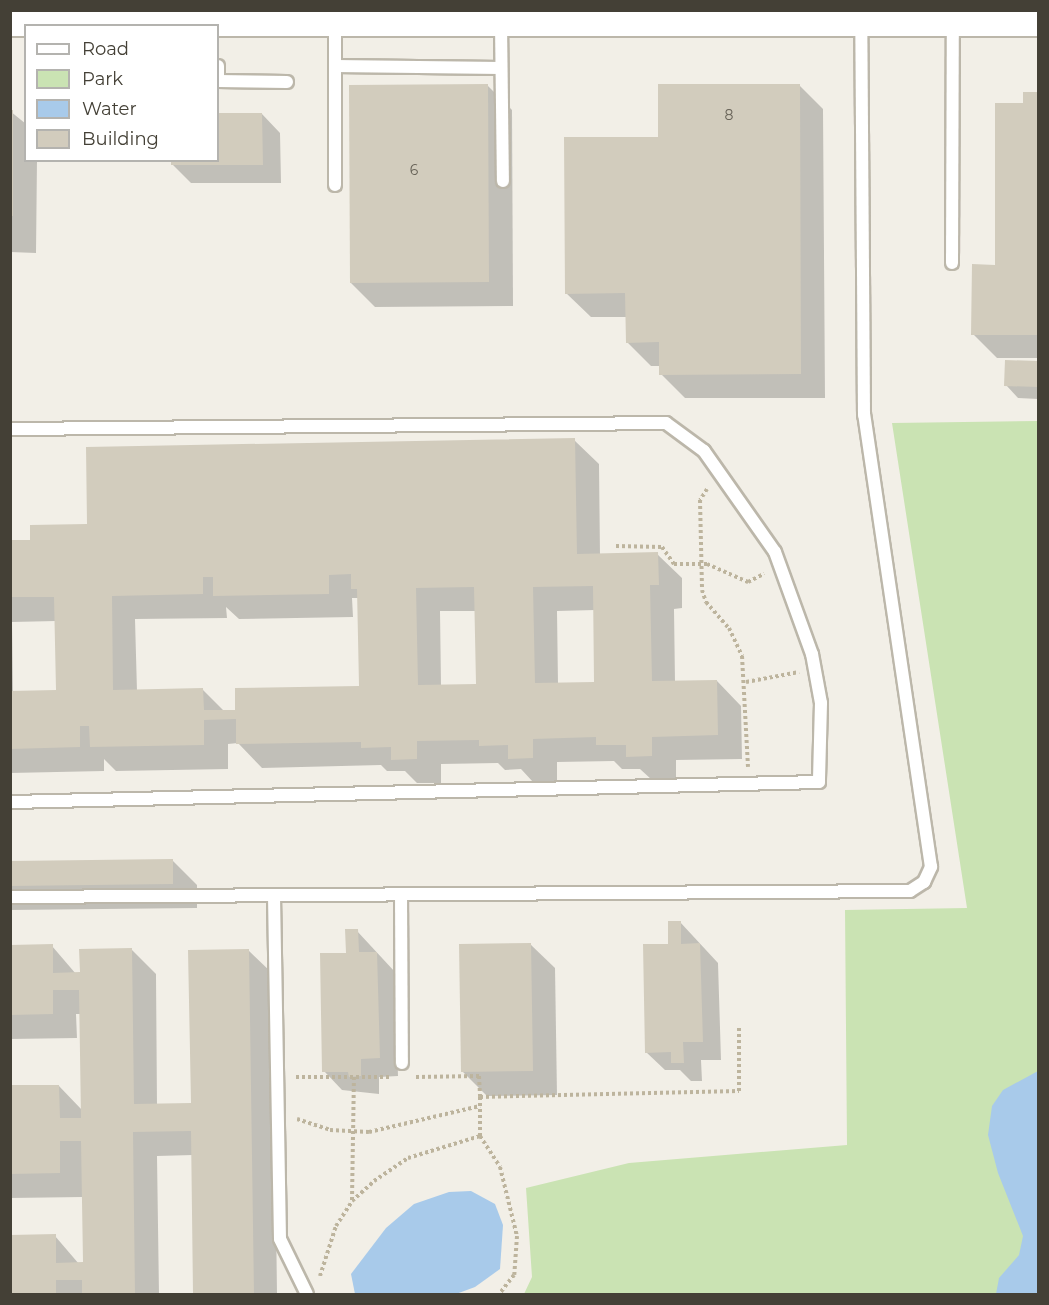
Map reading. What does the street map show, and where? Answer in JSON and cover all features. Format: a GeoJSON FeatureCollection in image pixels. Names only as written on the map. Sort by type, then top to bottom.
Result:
{"type":"FeatureCollection","features":[{"type":"Feature","properties":{"kind":"street"},"geometry":{"type":"LineString","coordinates":[[219,25],[287,17],[335,24],[417,17],[501,24],[660,17],[861,24],[1038,24]]}},
{"type":"Feature","properties":{"kind":"lane"},"geometry":{"type":"LineString","coordinates":[[335,24],[335,185]]}},
{"type":"Feature","properties":{"kind":"lane"},"geometry":{"type":"LineString","coordinates":[[501,24],[503,181]]}},
{"type":"Feature","properties":{"kind":"lane"},"geometry":{"type":"LineString","coordinates":[[10,897],[910,891],[924,882],[931,867],[864,415],[861,24]]}},
{"type":"Feature","properties":{"kind":"lane"},"geometry":{"type":"LineString","coordinates":[[952,263],[953,24]]}},
{"type":"Feature","properties":{"kind":"lane"},"geometry":{"type":"LineString","coordinates":[[335,66],[501,68]]}},
{"type":"Feature","properties":{"kind":"lane"},"geometry":{"type":"LineString","coordinates":[[219,81],[287,82]]}},
{"type":"Feature","properties":{"kind":"lane"},"geometry":{"type":"LineString","coordinates":[[10,429],[666,423],[704,451],[723,474],[781,566],[815,670],[821,703],[819,782],[10,802]]}},
{"type":"Feature","properties":{"kind":"lane"},"geometry":{"type":"LineString","coordinates":[[401,894],[402,1063]]}},
{"type":"Feature","properties":{"kind":"lane"},"geometry":{"type":"LineString","coordinates":[[274,896],[280,1239],[307,1294]]}},
{"type":"Feature","properties":{"kind":"path"},"geometry":{"type":"LineString","coordinates":[[723,474],[700,500],[702,564],[706,602],[734,637],[746,681],[748,784]]}},
{"type":"Feature","properties":{"kind":"path"},"geometry":{"type":"LineString","coordinates":[[616,546],[662,547],[674,564],[702,564],[748,582],[781,566]]}},
{"type":"Feature","properties":{"kind":"path"},"geometry":{"type":"LineString","coordinates":[[746,681],[815,670]]}},
{"type":"Feature","properties":{"kind":"path"},"geometry":{"type":"LineString","coordinates":[[480,1096],[739,1090],[739,1026]]}},
{"type":"Feature","properties":{"kind":"path"},"geometry":{"type":"LineString","coordinates":[[413,1077],[479,1076],[480,1136],[500,1167],[517,1236],[514,1275],[500,1294]]}},
{"type":"Feature","properties":{"kind":"path"},"geometry":{"type":"LineString","coordinates":[[277,1077],[402,1077]]}},
{"type":"Feature","properties":{"kind":"path"},"geometry":{"type":"LineString","coordinates":[[352,1201],[354,1077]]}},
{"type":"Feature","properties":{"kind":"path"},"geometry":{"type":"LineString","coordinates":[[278,1109],[310,1125],[353,1132],[381,1130],[480,1106]]}},
{"type":"Feature","properties":{"kind":"path"},"geometry":{"type":"LineString","coordinates":[[318,1283],[327,1245],[352,1201],[390,1168],[408,1158],[480,1136]]}},
{"type":"Feature","properties":{"kind":"green space"},"geometry":{"type":"Polygon","coordinates":[[[1038,421],[1038,1294],[524,1294],[532,1277],[526,1188],[629,1163],[847,1145],[845,910],[967,908],[892,423],[1038,421]]]}},
{"type":"Feature","properties":{"kind":"water"},"geometry":{"type":"Polygon","coordinates":[[[1038,1071],[1038,1294],[996,1294],[999,1278],[1019,1255],[1023,1236],[998,1173],[988,1135],[992,1106],[1003,1090],[1038,1071]]]}},
{"type":"Feature","properties":{"kind":"water"},"geometry":{"type":"Polygon","coordinates":[[[471,1191],[495,1204],[503,1225],[500,1269],[475,1287],[456,1294],[355,1294],[351,1274],[386,1228],[414,1204],[449,1192],[471,1191]]]}},
{"type":"Feature","properties":{"kind":"building"},"geometry":{"type":"Polygon","coordinates":[[[488,84],[489,282],[350,283],[349,85],[488,84]]]}},
{"type":"Feature","properties":{"kind":"building"},"geometry":{"type":"Polygon","coordinates":[[[658,84],[800,84],[801,374],[659,375],[659,342],[626,343],[625,293],[565,294],[564,137],[658,137],[658,84]]]}},
{"type":"Feature","properties":{"kind":"building"},"geometry":{"type":"Polygon","coordinates":[[[1023,92],[1038,92],[1038,335],[971,335],[972,264],[995,265],[995,103],[1023,103],[1023,92]]]}},
{"type":"Feature","properties":{"kind":"building"},"geometry":{"type":"Polygon","coordinates":[[[10,110],[13,110],[13,216],[10,216],[10,110]]]}},
{"type":"Feature","properties":{"kind":"building"},"geometry":{"type":"Polygon","coordinates":[[[219,113],[262,113],[263,165],[171,165],[171,162],[219,162],[219,113]]]}},
{"type":"Feature","properties":{"kind":"building"},"geometry":{"type":"Polygon","coordinates":[[[1005,360],[1038,361],[1038,387],[1004,386],[1005,360]]]}},
{"type":"Feature","properties":{"kind":"building"},"geometry":{"type":"Polygon","coordinates":[[[575,438],[577,554],[658,552],[659,585],[650,585],[652,681],[717,680],[718,735],[652,737],[652,756],[626,757],[626,745],[596,745],[596,737],[533,739],[533,758],[508,759],[508,745],[479,746],[479,740],[417,741],[417,759],[391,760],[391,747],[361,748],[361,742],[236,744],[236,719],[204,720],[204,745],[90,747],[89,726],[80,726],[80,747],[10,749],[10,691],[56,690],[54,597],[10,597],[10,540],[30,540],[30,525],[87,524],[86,447],[575,438]],[[351,574],[329,575],[329,594],[213,596],[213,577],[203,577],[203,594],[112,596],[113,690],[203,688],[204,710],[235,710],[235,688],[359,686],[357,589],[351,589],[351,574]],[[593,586],[533,587],[535,683],[594,682],[593,586]],[[474,587],[416,588],[418,685],[476,684],[474,587]]]}},
{"type":"Feature","properties":{"kind":"building"},"geometry":{"type":"Polygon","coordinates":[[[173,859],[173,884],[10,886],[10,861],[173,859]]]}},
{"type":"Feature","properties":{"kind":"building"},"geometry":{"type":"Polygon","coordinates":[[[668,921],[681,921],[681,944],[700,943],[703,1042],[683,1042],[684,1063],[671,1063],[671,1052],[645,1053],[643,944],[668,944],[668,921]]]}},
{"type":"Feature","properties":{"kind":"building"},"geometry":{"type":"Polygon","coordinates":[[[345,929],[358,929],[359,952],[377,952],[380,1058],[361,1059],[361,1076],[349,1077],[348,1072],[322,1072],[320,953],[346,953],[345,929]]]}},
{"type":"Feature","properties":{"kind":"building"},"geometry":{"type":"Polygon","coordinates":[[[531,943],[533,1071],[461,1072],[459,944],[531,943]]]}},
{"type":"Feature","properties":{"kind":"building"},"geometry":{"type":"Polygon","coordinates":[[[53,944],[53,973],[80,972],[79,949],[132,948],[134,1104],[191,1103],[188,950],[249,949],[254,1294],[193,1294],[191,1131],[133,1132],[135,1294],[82,1294],[82,1280],[56,1280],[56,1294],[10,1294],[10,1235],[56,1234],[56,1263],[83,1262],[81,1141],[60,1141],[60,1173],[10,1174],[10,1085],[59,1085],[60,1118],[81,1118],[79,990],[53,990],[53,1014],[10,1015],[10,945],[53,944]]]}}]}
